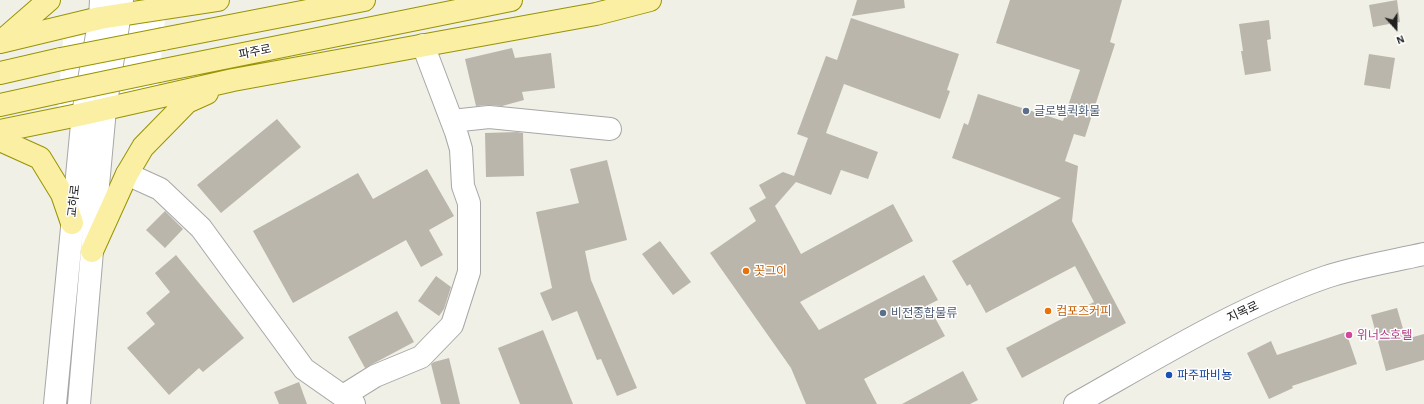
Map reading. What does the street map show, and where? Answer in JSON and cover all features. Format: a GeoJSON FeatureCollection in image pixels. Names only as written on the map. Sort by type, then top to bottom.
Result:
{"type":"FeatureCollection","features":[{"type":"Feature","properties":{"kind":"main road"},"geometry":{"type":"LineString","coordinates":[[0,42],[49,0]]}},
{"type":"Feature","properties":{"kind":"main road"},"geometry":{"type":"LineString","coordinates":[[0,42],[111,8],[218,0]]}},
{"type":"Feature","properties":{"kind":"main road"},"geometry":{"type":"LineString","coordinates":[[0,73],[364,0]]}},
{"type":"Feature","properties":{"kind":"main road","name":"파주로"},"geometry":{"type":"LineString","coordinates":[[0,105],[159,71],[511,0]]}},
{"type":"Feature","properties":{"kind":"main road"},"geometry":{"type":"LineString","coordinates":[[0,131],[233,80],[596,14],[650,0]]}},
{"type":"Feature","properties":{"kind":"main road"},"geometry":{"type":"LineString","coordinates":[[92,251],[127,174],[143,147],[187,102],[233,80]]}},
{"type":"Feature","properties":{"kind":"main road"},"geometry":{"type":"LineString","coordinates":[[0,140],[40,158],[62,194],[72,223]]}},
{"type":"Feature","properties":{"kind":"street","name":"교하로"},"geometry":{"type":"LineString","coordinates":[[80,404],[105,109],[111,8]]}},
{"type":"Feature","properties":{"kind":"street","name":"교하로"},"geometry":{"type":"LineString","coordinates":[[55,404],[83,114],[111,8]]}},
{"type":"Feature","properties":{"kind":"street"},"geometry":{"type":"LineString","coordinates":[[127,174],[160,189],[201,228],[304,369],[349,400],[375,376],[421,357],[452,325],[469,272],[469,203],[463,186],[461,149],[423,45]]}},
{"type":"Feature","properties":{"kind":"street"},"geometry":{"type":"LineString","coordinates":[[452,121],[489,117],[610,129]]}},
{"type":"Feature","properties":{"kind":"street","name":"지목로"},"geometry":{"type":"LineString","coordinates":[[1075,404],[1223,321],[1277,296],[1328,277],[1424,254]]}},
{"type":"Feature","properties":{"kind":"pier"},"geometry":{"type":"Polygon","coordinates":[[[165,19],[158,87],[58,108],[63,39],[165,19]]]}},
{"type":"Feature","properties":{"kind":"building"},"geometry":{"type":"Polygon","coordinates":[[[857,0],[904,0],[905,8],[852,16],[857,0]]]}},
{"type":"Feature","properties":{"kind":"building"},"geometry":{"type":"Polygon","coordinates":[[[1010,0],[1122,0],[1110,42],[1115,44],[1085,137],[1074,134],[1065,161],[1078,166],[1072,221],[1126,323],[1022,378],[1006,348],[1094,302],[1075,266],[986,313],[970,284],[967,286],[952,261],[1061,198],[952,158],[964,123],[968,125],[978,94],[1063,121],[1080,70],[996,43],[1010,0]]]}},
{"type":"Feature","properties":{"kind":"building"},"geometry":{"type":"Polygon","coordinates":[[[1397,0],[1400,22],[1373,27],[1369,5],[1397,0]]]}},
{"type":"Feature","properties":{"kind":"building"},"geometry":{"type":"Polygon","coordinates":[[[851,18],[959,54],[947,90],[950,91],[940,119],[844,84],[826,133],[878,152],[868,179],[841,170],[831,195],[796,182],[775,206],[801,254],[893,204],[913,241],[800,302],[819,330],[924,275],[938,300],[928,305],[945,336],[864,379],[877,404],[806,404],[791,368],[710,253],[756,221],[749,208],[766,198],[759,185],[783,172],[794,176],[808,138],[797,134],[826,56],[837,60],[851,18]]]}},
{"type":"Feature","properties":{"kind":"building"},"geometry":{"type":"Polygon","coordinates":[[[1269,20],[1271,39],[1267,40],[1271,71],[1245,75],[1239,24],[1269,20]]]}},
{"type":"Feature","properties":{"kind":"building"},"geometry":{"type":"Polygon","coordinates":[[[512,48],[515,58],[551,53],[555,88],[522,92],[524,100],[502,106],[476,106],[465,59],[512,48]]]}},
{"type":"Feature","properties":{"kind":"building"},"geometry":{"type":"Polygon","coordinates":[[[1369,54],[1395,58],[1390,89],[1364,85],[1369,54]]]}},
{"type":"Feature","properties":{"kind":"building"},"geometry":{"type":"Polygon","coordinates":[[[277,119],[301,147],[221,213],[197,185],[277,119]]]}},
{"type":"Feature","properties":{"kind":"building"},"geometry":{"type":"Polygon","coordinates":[[[485,133],[523,133],[524,176],[486,177],[485,133]]]}},
{"type":"Feature","properties":{"kind":"building"},"geometry":{"type":"Polygon","coordinates":[[[607,160],[627,240],[585,251],[591,280],[637,388],[617,396],[601,359],[597,360],[577,311],[552,321],[540,293],[552,288],[536,212],[579,203],[570,169],[607,160]]]}},
{"type":"Feature","properties":{"kind":"building"},"geometry":{"type":"Polygon","coordinates":[[[427,169],[454,216],[429,230],[443,255],[421,267],[406,240],[293,303],[253,231],[358,173],[373,199],[427,169]]]}},
{"type":"Feature","properties":{"kind":"building"},"geometry":{"type":"Polygon","coordinates":[[[165,211],[183,229],[165,248],[146,230],[165,211]]]}},
{"type":"Feature","properties":{"kind":"building"},"geometry":{"type":"Polygon","coordinates":[[[660,241],[691,282],[673,295],[642,254],[660,241]]]}},
{"type":"Feature","properties":{"kind":"building"},"geometry":{"type":"Polygon","coordinates":[[[176,255],[244,338],[203,372],[199,368],[169,395],[127,348],[155,324],[146,313],[170,292],[155,273],[176,255]]]}},
{"type":"Feature","properties":{"kind":"building"},"geometry":{"type":"Polygon","coordinates":[[[436,276],[451,287],[444,309],[439,316],[418,301],[436,276]]]}},
{"type":"Feature","properties":{"kind":"building"},"geometry":{"type":"Polygon","coordinates":[[[1397,308],[1406,339],[1424,334],[1424,360],[1386,371],[1371,315],[1397,308]]]}},
{"type":"Feature","properties":{"kind":"building"},"geometry":{"type":"Polygon","coordinates":[[[397,311],[414,342],[365,368],[348,337],[397,311]]]}},
{"type":"Feature","properties":{"kind":"building"},"geometry":{"type":"Polygon","coordinates":[[[543,330],[573,404],[520,404],[498,348],[543,330]]]}},
{"type":"Feature","properties":{"kind":"building"},"geometry":{"type":"Polygon","coordinates":[[[1346,332],[1357,364],[1292,386],[1293,388],[1269,399],[1247,353],[1271,341],[1277,355],[1346,332]]]}},
{"type":"Feature","properties":{"kind":"building"},"geometry":{"type":"Polygon","coordinates":[[[449,358],[460,404],[441,404],[431,364],[449,358]]]}},
{"type":"Feature","properties":{"kind":"building"},"geometry":{"type":"Polygon","coordinates":[[[963,371],[978,400],[970,404],[902,404],[963,371]]]}},
{"type":"Feature","properties":{"kind":"building"},"geometry":{"type":"Polygon","coordinates":[[[299,382],[307,404],[279,404],[274,392],[299,382]]]}},
{"type":"Feature","properties":{"kind":"place","name":"글로벌퀵화물"},"geometry":{"type":"Point","coordinates":[1026,111]}},
{"type":"Feature","properties":{"kind":"place","name":"꼿그이"},"geometry":{"type":"Point","coordinates":[746,271]}},
{"type":"Feature","properties":{"kind":"place","name":"컴포즈커피"},"geometry":{"type":"Point","coordinates":[1048,311]}},
{"type":"Feature","properties":{"kind":"place","name":"비전종합물류"},"geometry":{"type":"Point","coordinates":[883,313]}},
{"type":"Feature","properties":{"kind":"place","name":"위너스호텔"},"geometry":{"type":"Point","coordinates":[1349,335]}},
{"type":"Feature","properties":{"kind":"place","name":"파주파비뇽"},"geometry":{"type":"Point","coordinates":[1169,375]}}]}
